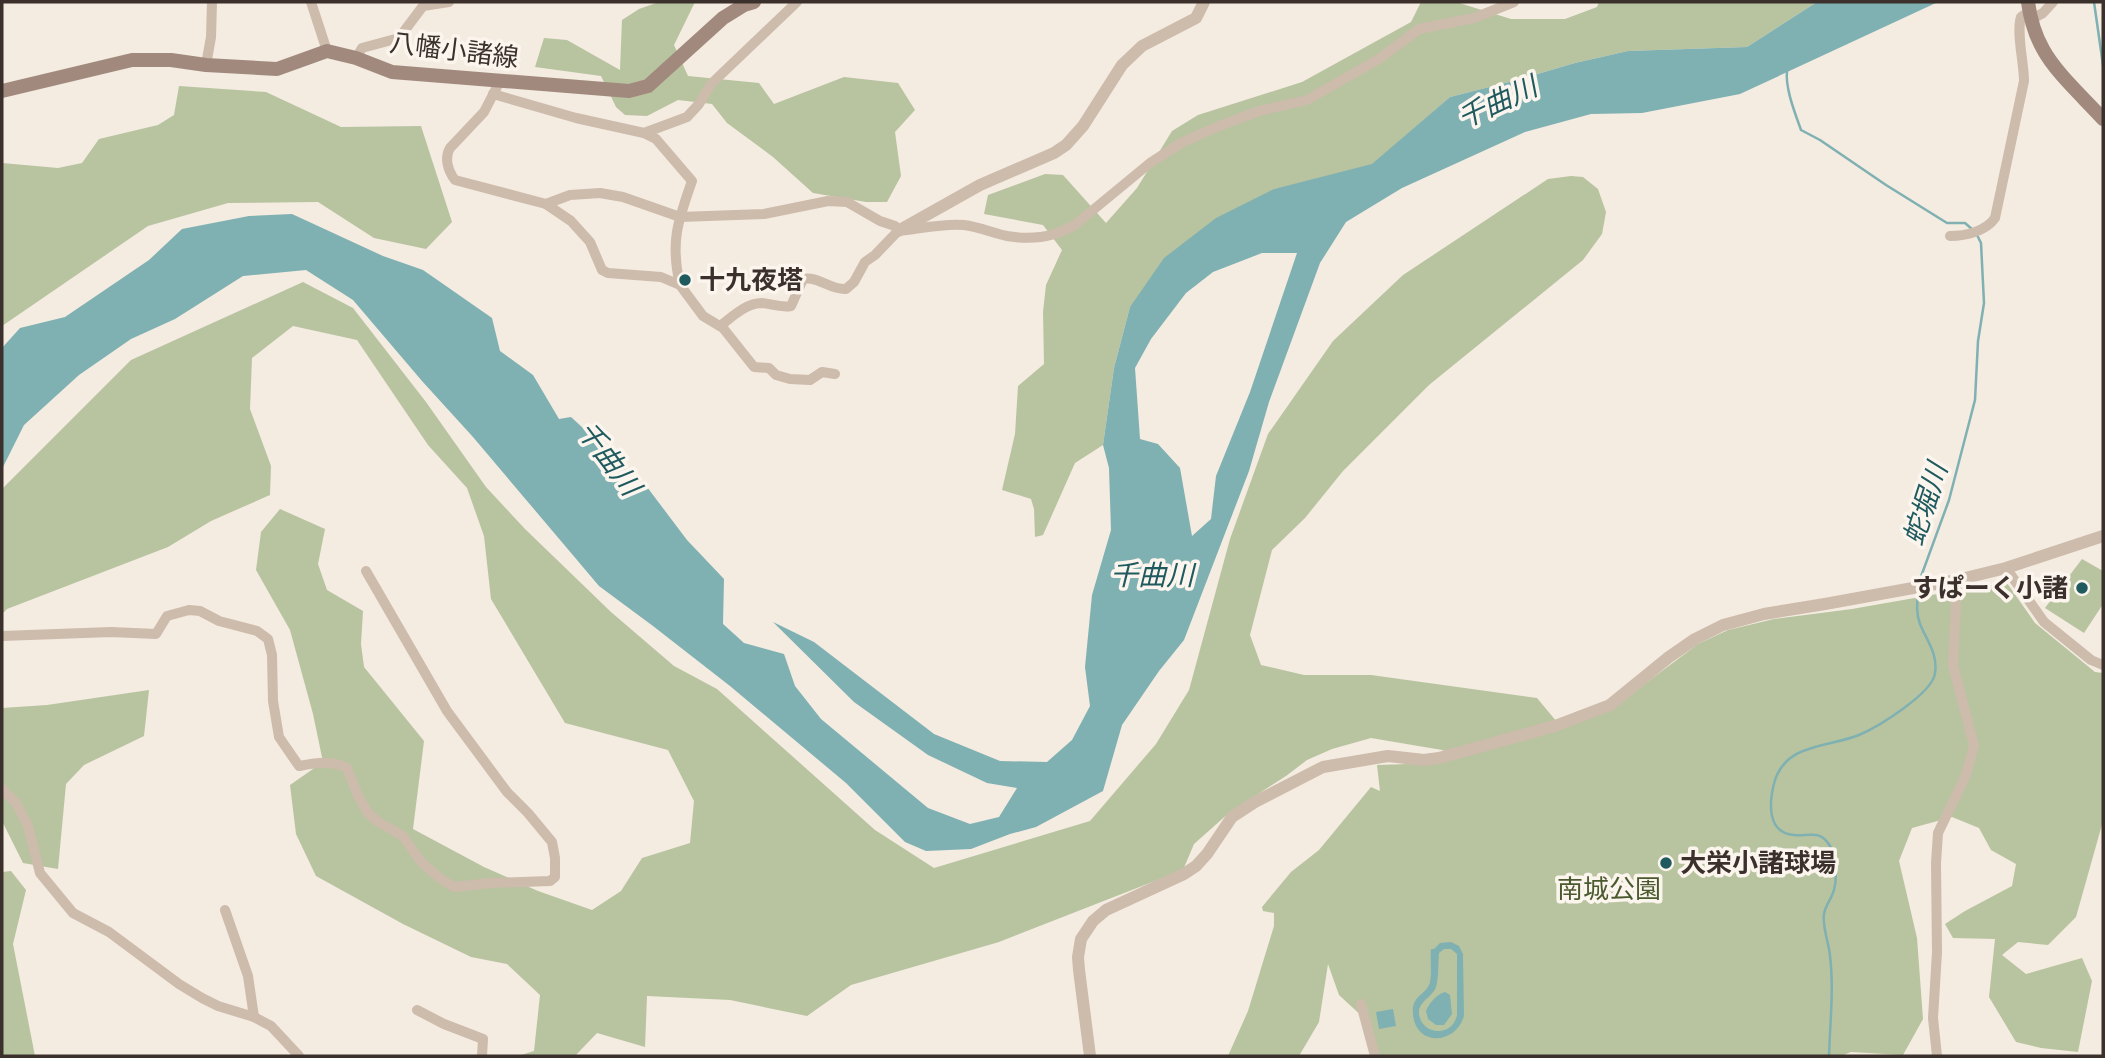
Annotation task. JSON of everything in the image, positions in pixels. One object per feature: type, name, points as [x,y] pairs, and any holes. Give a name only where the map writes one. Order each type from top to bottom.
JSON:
[{"type":"main road","name":"八幡小諸線","points":[[327,51],[356,58],[392,72],[497,88],[629,91],[648,86],[723,18],[754,2]]},
{"type":"main road","points":[[2029,9],[2043,49],[2064,77],[2103,119]]},
{"type":"main road","points":[[2,91],[132,60],[171,60],[277,69],[327,51]]},
{"type":"street","points":[[206,65],[211,37],[212,2]]},
{"type":"street","points":[[311,2],[327,51]]},
{"type":"street","points":[[356,58],[362,48],[399,38],[423,6],[449,2]]},
{"type":"street","points":[[644,132],[687,117],[711,84],[797,2]]},
{"type":"street","points":[[720,326],[747,306],[759,303],[791,306],[803,279],[812,277],[839,289],[846,289],[854,282],[864,262],[875,256],[898,231],[980,186],[1066,145],[1083,126],[1122,65],[1142,46],[1196,18],[1204,2]]},
{"type":"street","points":[[898,231],[962,225],[1007,236],[1049,236],[1065,232],[1150,163],[1181,143],[1259,111],[1307,100],[1379,59],[1419,29],[1474,18],[1514,2]]},
{"type":"street","points":[[1950,236],[1964,236],[1979,230],[1991,224],[1995,218],[2024,81],[2018,26],[2021,17],[2029,9],[2043,13],[2053,2]]},
{"type":"street","points":[[680,285],[661,277],[608,274],[602,270],[590,242],[571,221],[546,204],[455,180],[450,173],[447,154],[484,112],[497,88],[576,118],[644,132],[656,139],[692,181],[674,244],[680,285],[703,316],[720,326],[754,367],[768,368],[776,375],[790,379],[810,380],[822,372],[835,374]]},
{"type":"street","points":[[546,204],[570,195],[600,193],[623,197],[680,217],[764,214],[828,201],[847,202],[880,221],[895,226],[898,231]]},
{"type":"street","points":[[1090,1056],[1079,957],[1082,939],[1093,921],[1106,910],[1196,866],[1232,817],[1323,767],[1388,756],[1424,760],[1456,755],[1555,726],[1610,705],[1669,657],[1695,639],[1723,625],[1764,614],[1957,580],[2006,568],[2103,536]]},
{"type":"street","points":[[2006,568],[2044,622],[2091,660],[2103,665]]},
{"type":"street","points":[[2,636],[111,632],[156,634],[167,616],[188,610],[200,611],[219,621],[257,631],[268,639],[272,655],[273,701],[279,737],[299,766],[323,762],[347,768],[368,813],[403,836],[421,862],[454,887],[550,881],[555,877],[552,842],[507,792],[447,711],[366,571]]},
{"type":"street","points":[[1937,1056],[1933,1018],[1937,952],[1938,833],[1966,775],[1974,745],[1953,666],[1957,580]]},
{"type":"street","points":[[2,789],[16,803],[27,826],[40,873],[73,914],[109,932],[202,998],[271,1026],[299,1056]]},
{"type":"street","points":[[225,910],[248,976],[254,1017]]},
{"type":"street","points":[[1361,1004],[1375,1056]]},
{"type":"street","points":[[417,1010],[483,1039],[482,1056]]},
{"type":"green space","points":[[659,2],[695,2],[674,45],[688,76],[759,83],[774,104],[844,77],[898,83],[915,110],[895,132],[901,176],[887,202],[866,202],[813,193],[773,157],[727,123],[712,104],[678,100],[647,116],[625,115],[616,107],[601,76],[535,67],[544,38],[567,40],[620,70],[622,20],[639,9]]},
{"type":"green space","points":[[1421,2],[1456,2],[1511,19],[1565,19],[1597,7],[1599,2],[1817,2],[1747,47],[1628,51],[1450,97],[1372,165],[1275,189],[1130,307],[1114,368],[1103,445],[1075,463],[1043,535],[1035,537],[1031,499],[1002,490],[1015,434],[1018,386],[1044,364],[1043,312],[1046,285],[1062,250],[1043,225],[984,214],[988,195],[1045,174],[1063,175],[1106,223],[1137,188],[1172,131],[1198,115],[1302,82],[1411,22]]},
{"type":"green space","points":[[179,86],[266,92],[341,127],[421,126],[452,222],[426,249],[374,238],[318,202],[228,203],[148,226],[2,326],[2,163],[58,168],[82,163],[99,139],[158,125],[174,115]]},
{"type":"green space","name":"南城公園","points":[[1583,177],[1598,189],[1606,212],[1602,234],[1583,260],[1429,385],[1343,471],[1305,518],[1272,550],[1250,635],[1261,665],[1304,675],[1371,675],[1537,698],[1562,728],[1614,707],[1698,644],[1728,630],[1774,619],[2007,583],[2035,623],[2095,672],[2103,673],[2103,821],[2076,917],[2048,945],[2018,942],[2002,955],[2026,974],[2082,958],[2092,981],[2078,1052],[2016,1042],[1989,997],[1995,939],[1953,938],[1945,924],[2012,886],[2016,864],[1991,850],[1979,828],[1952,817],[1912,828],[1899,861],[1917,938],[1923,1019],[1903,1055],[1851,1052],[1841,1056],[1375,1056],[1365,1019],[1339,995],[1328,964],[1319,1022],[1299,1056],[1228,1056],[1248,1011],[1274,926],[1274,913],[1263,911],[1262,907],[1291,872],[1319,850],[1371,787],[1380,791],[1377,765],[1441,763],[1460,756],[1442,750],[1371,738],[1332,749],[1307,760],[1230,812],[1194,844],[1183,870],[999,942],[851,985],[807,1016],[730,1000],[647,996],[645,1047],[597,1033],[575,1056],[518,1056],[534,1051],[540,995],[507,964],[471,957],[403,924],[316,876],[296,834],[290,785],[323,762],[290,630],[256,570],[261,532],[280,509],[325,529],[318,564],[327,590],[363,611],[361,644],[364,667],[424,741],[413,829],[484,867],[538,891],[592,910],[621,891],[642,858],[690,843],[694,801],[668,750],[565,723],[491,599],[484,536],[467,488],[428,445],[357,340],[293,326],[252,358],[250,409],[271,466],[270,495],[211,521],[168,547],[7,609],[2,614],[2,489],[131,360],[303,282],[353,308],[426,402],[486,487],[525,529],[611,612],[674,666],[717,689],[875,830],[934,868],[1090,821],[1156,744],[1189,690],[1230,539],[1268,434],[1333,341],[1403,275],[1548,179]]},
{"type":"green space","name":"すぱーく小諸","points":[[2082,559],[2103,571],[2103,604],[2084,633],[2045,608]]},
{"type":"green space","points":[[149,690],[144,736],[84,765],[66,784],[58,869],[23,863],[2,821],[2,708],[47,705]]},
{"type":"green space","points":[[11,871],[26,890],[13,944],[35,1056],[2,1056],[2,872]]},
{"type":"water","name":"千曲川","points":[[1817,2],[1938,2],[1740,94],[1642,113],[1591,114],[1525,132],[1402,188],[1346,222],[1320,263],[1269,402],[1249,471],[1184,640],[1122,725],[1103,791],[1036,827],[971,849],[926,851],[905,842],[846,783],[730,686],[599,586],[353,300],[306,270],[243,276],[175,319],[131,339],[79,375],[24,425],[2,469],[2,348],[20,328],[65,317],[149,260],[182,229],[249,216],[292,214],[383,256],[423,270],[492,318],[500,351],[533,375],[559,419],[571,417],[647,487],[687,540],[724,579],[723,624],[744,643],[784,654],[795,686],[821,719],[928,808],[970,824],[999,817],[1017,788],[987,783],[928,755],[854,702],[773,622],[814,642],[934,734],[1000,761],[1047,762],[1072,740],[1090,706],[1085,667],[1092,595],[1111,530],[1109,468],[1103,445],[1114,368],[1130,307],[1164,258],[1216,218],[1274,189],[1372,164],[1450,97],[1628,51],[1747,47]],"holes":[[[1262,253],[1297,253],[1250,392],[1216,476],[1211,519],[1192,536],[1180,468],[1158,444],[1140,439],[1135,368],[1151,339],[1186,293],[1213,272]]]},
{"type":"water","points":[[1451,942],[1459,946],[1463,954],[1464,1016],[1453,1033],[1436,1038],[1428,1037],[1415,1025],[1413,1008],[1430,982],[1431,949],[1440,943]],"holes":[[[1444,949],[1451,949],[1457,954],[1457,1015],[1450,1027],[1431,1030],[1421,1021],[1419,1010],[1436,987],[1439,953]]]},
{"type":"water","points":[[1445,992],[1450,995],[1452,1014],[1444,1025],[1436,1025],[1428,1019],[1426,1011],[1434,999]]},
{"type":"water","points":[[1393,1009],[1396,1026],[1379,1029],[1376,1012]]},
{"type":"waterway","points":[[2094,2],[2103,65]]},
{"type":"waterway","name":"蛇堀川","points":[[1787,71],[1789,93],[1801,130],[1947,223],[1965,223],[1973,230]]},
{"type":"waterway","name":"蛇堀川","points":[[1919,582],[1949,500],[1975,400],[1978,341],[1984,303],[1981,243],[1977,235]]},
{"type":"waterway","name":"蛇堀川","points":[[1829,1056],[1832,981],[1824,919],[1835,886],[1834,857],[1829,844],[1822,837],[1794,835],[1778,829],[1772,815],[1773,788],[1781,768],[1789,759],[1811,748],[1868,731],[1915,699],[1932,681],[1936,666],[1919,620],[1918,592]]},
{"type":"place","name":"十九夜塔","points":[[685,280]]},
{"type":"place","name":"すぱーく小諸","points":[[2082,588]]},
{"type":"place","name":"大栄小諸球場","points":[[1666,863]]}]
